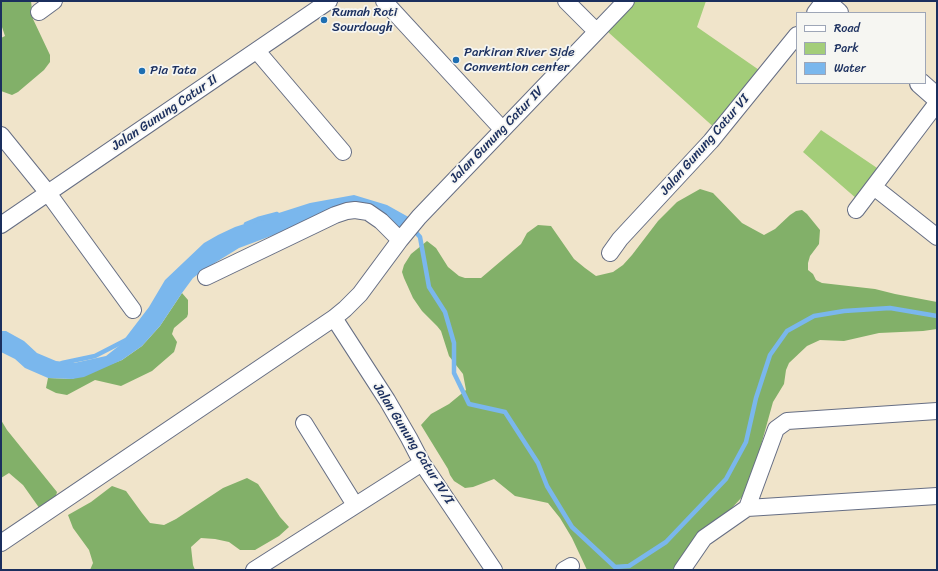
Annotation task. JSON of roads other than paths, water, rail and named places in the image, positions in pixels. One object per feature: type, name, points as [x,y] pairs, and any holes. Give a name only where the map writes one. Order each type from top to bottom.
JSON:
[{"type":"street","points":[[39,12],[54,1]]},
{"type":"street","name":"Jalan Gunung Catur II","points":[[1,225],[330,1]]},
{"type":"street","points":[[384,1],[502,129]]},
{"type":"street","points":[[566,1],[596,31]]},
{"type":"street","name":"Jalan Gunung Catur IV","points":[[1,543],[334,318],[360,294],[419,217],[626,1]]},
{"type":"street","points":[[816,12],[824,1],[837,12]]},
{"type":"street","name":"Jalan Gunung Catur VI","points":[[610,253],[620,239],[711,141],[796,36]]},
{"type":"street","points":[[257,51],[343,152]]},
{"type":"street","points":[[921,84],[937,98]]},
{"type":"street","points":[[856,210],[937,103]]},
{"type":"street","points":[[1,135],[48,193],[133,310]]},
{"type":"street","points":[[874,187],[937,237]]},
{"type":"street","points":[[206,277],[335,215],[347,211],[355,210],[368,212],[402,238]]},
{"type":"street","name":"Jalan Gunung Catur IV/I","points":[[334,318],[387,400],[422,463],[494,570]]},
{"type":"street","points":[[747,508],[776,429],[787,421],[937,411]]},
{"type":"street","points":[[304,423],[355,505]]},
{"type":"street","points":[[254,570],[422,463]]},
{"type":"street","points":[[682,570],[704,538],[747,508],[937,496]]},
{"type":"water","points":[[354,195],[387,205],[412,219],[401,231],[387,223],[335,212],[239,248],[193,278],[160,326],[142,346],[122,360],[84,377],[72,379],[48,378],[25,368],[15,359],[1,352],[1,331],[6,331],[24,341],[37,353],[56,361],[74,363],[106,356],[120,345],[149,307],[165,280],[204,243],[235,227],[310,203]]},
{"type":"waterway","points":[[246,224],[277,214]]},
{"type":"waterway","points":[[413,229],[420,237],[429,287],[445,312],[454,343],[454,373],[469,404],[505,412],[538,463],[547,486],[572,527],[615,567],[629,566],[666,542],[726,479],[746,442],[756,398],[770,355],[787,331],[814,316],[844,311],[890,308],[937,316]]},
{"type":"waterway","points":[[62,363],[95,356],[128,339]]},
{"type":"place","name":"Rumah Roti Sourdough","points":[[324,20]]},
{"type":"place","name":"Parkiran River Side Convention center","points":[[456,60]]},
{"type":"place","name":"Pia Tata","points":[[142,71]]}]
